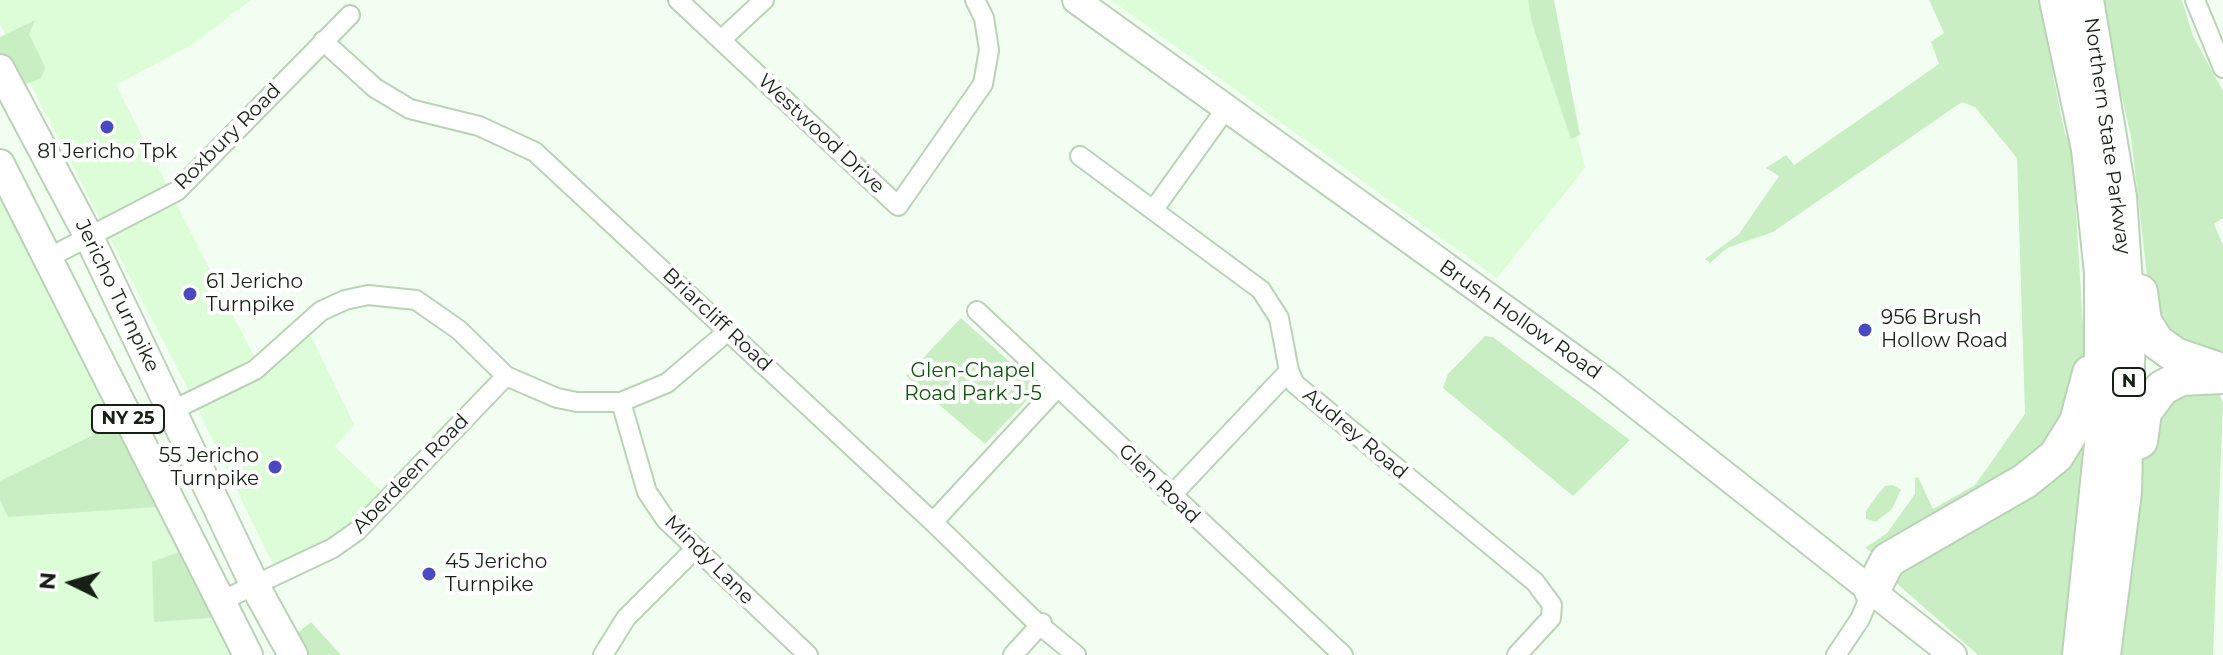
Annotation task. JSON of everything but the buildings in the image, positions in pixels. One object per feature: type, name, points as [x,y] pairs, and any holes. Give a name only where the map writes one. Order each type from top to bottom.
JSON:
[{"type":"highway","name":"Northern State Parkway","points":[[2057,0],[2089,149],[2102,273],[2102,444],[2080,655]]},
{"type":"highway","name":"Northern State Parkway","points":[[2086,0],[2119,197],[2129,368],[2126,458],[2103,655]]},
{"type":"highway","points":[[2119,197],[2139,275],[2141,311],[2150,333],[2175,355],[2223,374]]},
{"type":"highway","points":[[1872,591],[1888,560],[2025,481],[2064,445],[2086,395],[2102,273]]},
{"type":"highway","points":[[2115,567],[2148,403],[2171,381],[2190,376],[2223,374]]},
{"type":"main road","name":"Brush Hollow Road","points":[[1076,0],[1607,382],[1953,655]]},
{"type":"main road","name":"Jericho Turnpike","points":[[0,69],[89,237],[255,586],[293,655]]},
{"type":"main road","name":"NY 25","points":[[0,164],[248,655]]},
{"type":"street","name":"Westwood Drive","points":[[678,0],[898,206],[983,84],[989,50],[984,18],[975,0]]},
{"type":"street","points":[[721,40],[764,0]]},
{"type":"street","points":[[2195,0],[2223,68]]},
{"type":"street","name":"Roxbury Road","points":[[48,258],[177,191],[350,15]]},
{"type":"street","name":"Briarcliff Road","points":[[323,41],[375,88],[410,109],[479,126],[535,152],[933,522],[1036,622],[1042,623],[1076,655]]},
{"type":"street","points":[[1154,209],[1225,110]]},
{"type":"street","name":"Audrey Road","points":[[1080,156],[1261,290],[1279,318],[1289,371],[1307,396],[1535,582],[1552,605],[1551,618],[1517,655]]},
{"type":"street","points":[[173,410],[255,370],[321,311],[345,300],[368,295],[416,300],[435,311],[506,376],[557,398],[621,402],[667,383],[728,331]]},
{"type":"street","name":"Glen Road","points":[[977,311],[1343,655]]},
{"type":"street","points":[[1171,496],[1289,371]]},
{"type":"street","name":"Aberdeen Road","points":[[219,602],[337,547],[357,531],[506,376]]},
{"type":"street","points":[[933,522],[1058,387]]},
{"type":"street","name":"Mindy Lane","points":[[621,402],[647,492],[666,520],[808,655]]},
{"type":"street","points":[[603,655],[626,618],[695,549]]},
{"type":"street","points":[[1836,655],[1860,619],[1872,591]]},
{"type":"street","points":[[1013,655],[1042,623]]},
{"type":"shaded area","points":[[0,0],[251,0],[193,44],[116,85],[259,366],[305,324],[354,424],[335,447],[389,498],[354,529],[275,569],[189,391],[0,25]]},
{"type":"shaded area","points":[[1111,0],[1544,0],[1585,168],[1497,278]]},
{"type":"shaded area","points":[[0,177],[257,655],[0,655]]},
{"type":"green space","points":[[1528,0],[1554,0],[1580,135],[1571,139],[1532,23]]},
{"type":"green space","points":[[1929,0],[2046,0],[2064,72],[2053,75],[2065,134],[2072,146],[2085,358],[2077,400],[2026,470],[1873,553],[1865,548],[1887,533],[1915,494],[1915,478],[1918,477],[1933,509],[1975,485],[2025,414],[2017,158],[1975,107],[1962,102],[1773,232],[1727,248],[1710,263],[1705,259],[1739,234],[1779,176],[1766,168],[1786,155],[1794,165],[1939,64],[1931,42],[1944,33]]},
{"type":"green space","points":[[2099,0],[2182,0],[2193,36],[2223,91],[2223,218],[2214,224],[2223,245],[2223,351],[2211,358],[2166,346],[2149,294],[2131,136]]},
{"type":"green space","points":[[35,20],[29,34],[45,67],[43,74],[40,79],[10,90],[0,69],[0,37]]},
{"type":"green space","name":"Glen-Chapel Road Park J-5","points":[[961,318],[1039,388],[985,444],[906,376]]},
{"type":"green space","points":[[1485,336],[1493,337],[1630,440],[1573,496],[1443,388],[1448,374]]},
{"type":"green space","points":[[2178,386],[2218,391],[2223,403],[2213,655],[2120,655],[2139,511],[2142,438]]},
{"type":"green space","points":[[127,418],[172,506],[8,517],[0,500],[0,481]]},
{"type":"green space","points":[[2076,441],[2088,448],[2065,655],[1978,655],[1893,580]]},
{"type":"green space","points":[[1893,485],[1901,490],[1892,509],[1876,522],[1866,519],[1866,511],[1878,494],[1885,486]]},
{"type":"green space","points":[[192,547],[225,617],[154,622],[152,562]]},
{"type":"green space","points":[[311,622],[341,655],[293,655],[286,642]]},
{"type":"place","name":"81 Jericho Tpk","points":[[107,127]]},
{"type":"place","name":"61 Jericho Turnpike","points":[[190,294]]},
{"type":"place","name":"956 Brush Hollow Road","points":[[1865,330]]},
{"type":"place","name":"55 Jericho Turnpike","points":[[275,467]]},
{"type":"place","name":"45 Jericho Turnpike","points":[[429,574]]}]
